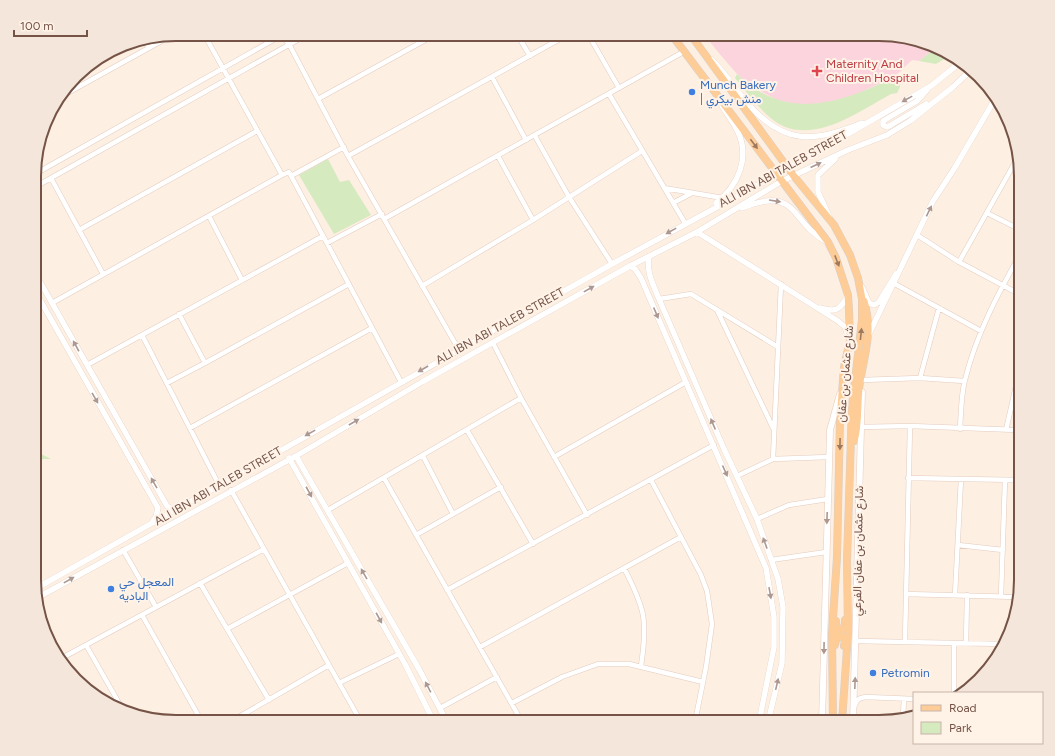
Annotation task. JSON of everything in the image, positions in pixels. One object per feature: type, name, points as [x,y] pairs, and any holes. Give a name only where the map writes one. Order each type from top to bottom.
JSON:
[{"type":"main road","name":"شارع عثمان بن عفان","points":[[677,41],[828,242],[836,258],[848,295],[850,340],[844,367],[840,420],[838,557],[832,633],[833,715]]},
{"type":"main road","name":"شارع عثمان بن عفان","points":[[696,41],[793,175],[834,225],[850,255],[858,278],[862,300],[861,335],[853,386],[847,560],[848,633],[843,694],[843,715]]},
{"type":"main road","points":[[851,451],[857,430],[860,387],[869,334],[868,315],[858,278]]},
{"type":"main road","name":"شارع عثمان بن عفان الفرعي","points":[[854,713],[862,380]]},
{"type":"main road","points":[[823,715],[830,430],[843,383]]},
{"type":"main road","points":[[838,557],[836,624],[837,630],[840,631],[846,626],[845,588],[847,560]]},
{"type":"main road","points":[[833,705],[835,641],[839,635],[845,640],[843,694]]},
{"type":"street","points":[[208,41],[282,175]]},
{"type":"street","points":[[41,170],[271,41]]},
{"type":"street","points":[[287,41],[348,156],[459,350]]},
{"type":"street","points":[[41,184],[295,41]]},
{"type":"street","points":[[318,99],[423,41]]},
{"type":"street","points":[[521,41],[530,56]]},
{"type":"street","points":[[348,156],[492,78],[556,41]]},
{"type":"street","points":[[592,41],[619,88]]},
{"type":"street","points":[[72,91],[159,42]]},
{"type":"street","points":[[384,219],[685,51],[710,85],[738,130],[741,141],[743,156],[741,169],[736,182],[723,198],[707,211]]},
{"type":"street","points":[[706,54],[728,76],[749,105],[765,121],[780,130],[798,137],[818,137],[840,132],[882,114]]},
{"type":"street","name":"ALI IBN ABI TALEB STREET","points":[[41,586],[685,223],[777,175],[931,86],[956,66]]},
{"type":"street","points":[[725,215],[793,175],[848,150],[887,135],[910,121],[953,87],[967,74]]},
{"type":"street","points":[[492,78],[526,140]]},
{"type":"street","points":[[931,86],[917,100],[883,121],[883,124],[887,127],[891,125],[953,87]]},
{"type":"street","points":[[609,94],[685,223]]},
{"type":"street","points":[[858,278],[869,303],[874,305],[879,302],[905,259],[934,202],[992,103]]},
{"type":"street","points":[[79,230],[257,131]]},
{"type":"street","points":[[535,136],[569,197],[612,264]]},
{"type":"street","points":[[291,176],[344,147]]},
{"type":"street","points":[[834,225],[818,192],[818,175],[832,161],[848,150]]},
{"type":"street","points":[[422,286],[533,220],[642,151]]},
{"type":"street","points":[[498,156],[533,220]]},
{"type":"street","points":[[959,262],[1014,165]]},
{"type":"street","points":[[52,303],[289,172],[401,382]]},
{"type":"street","points":[[51,178],[103,274]]},
{"type":"street","points":[[664,188],[723,198]]},
{"type":"street","points":[[673,203],[692,192]]},
{"type":"street","points":[[725,215],[767,200],[780,202],[793,208],[818,237],[828,242]]},
{"type":"street","points":[[987,213],[1014,226]]},
{"type":"street","points":[[327,243],[382,214]]},
{"type":"street","name":"ALI IBN ABI TALEB STREET","points":[[42,595],[289,458],[296,456],[630,266],[696,232],[725,215]]},
{"type":"street","points":[[209,216],[242,280]]},
{"type":"street","points":[[696,232],[838,321],[845,327],[850,340]]},
{"type":"street","points":[[917,235],[959,262],[1014,291]]},
{"type":"street","points":[[87,365],[323,236]]},
{"type":"street","points":[[649,256],[649,274],[757,519],[778,579],[783,607],[782,663],[770,715]]},
{"type":"street","points":[[869,334],[895,284],[905,259]]},
{"type":"street","points":[[960,429],[964,381],[981,331],[1002,285],[1014,265]]},
{"type":"street","points":[[630,266],[635,269],[641,278],[766,568],[774,617],[774,647],[760,715]]},
{"type":"street","points":[[641,278],[644,274],[649,274]]},
{"type":"street","points":[[41,284],[167,506],[172,509],[179,508]]},
{"type":"street","points":[[167,383],[349,284]]},
{"type":"street","points":[[773,459],[781,284]]},
{"type":"street","points":[[895,284],[981,331]]},
{"type":"street","points":[[659,299],[691,294],[778,347]]},
{"type":"street","points":[[811,305],[834,310],[841,307],[848,295]]},
{"type":"street","points":[[41,302],[158,508],[153,522]]},
{"type":"street","points":[[920,378],[939,308]]},
{"type":"street","points":[[717,310],[774,431]]},
{"type":"street","points":[[180,314],[205,363]]},
{"type":"street","points":[[190,428],[372,328]]},
{"type":"street","points":[[142,335],[219,485]]},
{"type":"street","points":[[493,343],[521,398],[587,515]]},
{"type":"street","points":[[862,380],[920,378],[964,381]]},
{"type":"street","points":[[554,457],[686,382]]},
{"type":"street","points":[[1006,430],[1014,395]]},
{"type":"street","points":[[328,510],[521,398]]},
{"type":"street","points":[[861,427],[910,426],[1014,430]]},
{"type":"street","points":[[905,641],[910,426]]},
{"type":"street","points":[[467,430],[533,544]]},
{"type":"street","points":[[447,590],[714,445]]},
{"type":"street","points":[[296,456],[444,715]]},
{"type":"street","points":[[423,456],[453,514]]},
{"type":"street","points":[[737,476],[773,459],[829,457]]},
{"type":"street","points":[[289,458],[399,654],[430,715]]},
{"type":"street","points":[[384,478],[518,715]]},
{"type":"street","points":[[908,478],[1014,480]]},
{"type":"street","points":[[955,595],[961,479]]},
{"type":"street","points":[[651,480],[701,575],[707,591],[712,624],[696,715]]},
{"type":"street","points":[[1001,596],[1005,480]]},
{"type":"street","points":[[416,535],[501,487]]},
{"type":"street","points":[[231,490],[357,715]]},
{"type":"street","points":[[757,519],[789,505],[828,499]]},
{"type":"street","points":[[480,647],[681,537]]},
{"type":"street","points":[[958,545],[1003,550]]},
{"type":"street","points":[[65,656],[264,549]]},
{"type":"street","points":[[123,550],[156,607]]},
{"type":"street","points":[[771,560],[826,552]]},
{"type":"street","points":[[227,629],[348,563]]},
{"type":"street","points":[[624,568],[640,600],[644,616],[644,643],[641,666]]},
{"type":"street","points":[[200,583],[269,700]]},
{"type":"street","points":[[906,594],[1013,597]]},
{"type":"street","points":[[966,643],[967,595]]},
{"type":"street","points":[[142,615],[198,715]]},
{"type":"street","points":[[856,641],[998,644]]},
{"type":"street","points":[[954,642],[954,692]]},
{"type":"street","points":[[86,645],[117,702]]},
{"type":"street","points":[[339,683],[399,654]]},
{"type":"street","points":[[512,703],[562,677],[598,664],[629,664],[641,666],[703,682]]},
{"type":"street","points":[[242,715],[329,666]]},
{"type":"street","points":[[440,708],[497,677]]},
{"type":"street","points":[[854,713],[856,700],[860,698],[913,699]]},
{"type":"street","points":[[903,713],[904,699]]},
{"type":"shaded area","name":"Maternity And Children Hospital","points":[[709,41],[888,41],[932,51],[919,61],[912,60],[894,77],[855,95],[831,102],[814,104],[795,104],[777,100],[751,86],[737,74]]},
{"type":"green space","points":[[932,51],[946,58],[936,64],[919,61]]},
{"type":"green space","points":[[737,74],[756,89],[775,99],[794,103],[814,104],[834,101],[874,87],[894,77],[900,78],[900,87],[897,93],[891,94],[861,111],[829,126],[812,130],[796,130],[780,124],[765,113],[735,78]]},
{"type":"green space","points":[[328,159],[340,182],[349,180],[371,215],[334,234],[299,175]]},
{"type":"green space","points":[[41,454],[51,459],[41,460]]},
{"type":"place","name":"Maternity And Children Hospital","points":[[817,71]]},
{"type":"place","name":"Munch Bakery | منش بيكري","points":[[692,92]]},
{"type":"place","name":"المعجل حي الباديه","points":[[111,589]]},
{"type":"place","name":"Petromin","points":[[873,673]]}]
